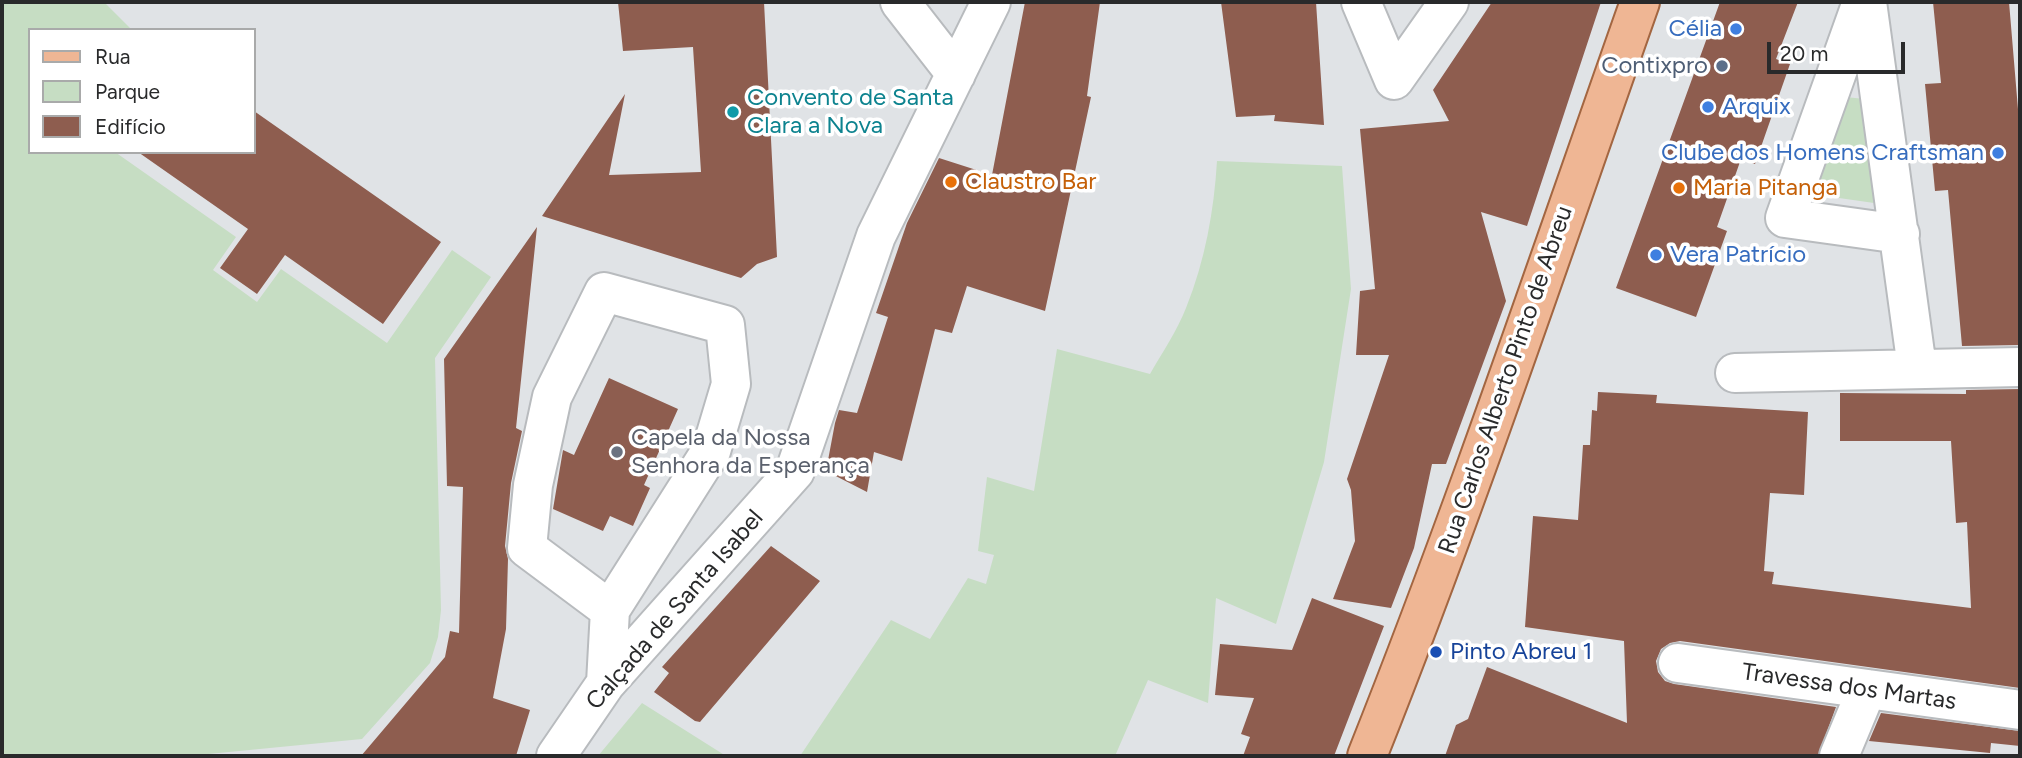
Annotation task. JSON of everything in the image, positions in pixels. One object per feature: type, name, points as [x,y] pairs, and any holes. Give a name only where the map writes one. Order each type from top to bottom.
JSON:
[{"type":"main road","name":"Rua Carlos Alberto Pinto de Abreu","points":[[1367,756],[1420,624],[1640,2]]},
{"type":"street","points":[[900,2],[956,74]]},
{"type":"street","name":"Calçada de Santa Isabel","points":[[556,756],[606,683],[794,471],[876,236],[991,2]]},
{"type":"street","points":[[1361,2],[1394,80],[1449,2]]},
{"type":"street","points":[[1865,2],[1785,218],[1900,234]]},
{"type":"street","points":[[1865,2],[1917,368]]},
{"type":"street","points":[[606,683],[610,610],[711,451],[731,384],[725,325],[604,292],[552,397],[533,485],[527,548],[610,610]]},
{"type":"street","points":[[1735,373],[2020,367]]},
{"type":"street","name":"Travessa dos Martas","points":[[1678,663],[2020,710]]},
{"type":"street","points":[[1839,756],[1867,689]]},
{"type":"green space","points":[[2,2],[104,2],[130,28],[28,28],[28,154],[118,154],[236,237],[213,270],[257,302],[281,269],[387,343],[452,250],[491,277],[435,358],[441,610],[438,637],[430,663],[362,739],[188,756],[2,756]]},
{"type":"green space","points":[[1845,97],[1865,99],[1874,203],[1811,194]]},
{"type":"green space","points":[[1217,161],[1342,166],[1351,289],[1324,462],[1276,624],[1216,598],[1208,703],[1148,680],[1115,756],[800,756],[891,620],[930,639],[968,578],[986,584],[994,555],[978,551],[987,477],[1034,491],[1057,349],[1150,374],[1174,333],[1193,290],[1211,217]]},
{"type":"green space","points":[[642,703],[726,756],[598,756]]},
{"type":"building","name":"Convento de Santa Clara a Nova","points":[[618,2],[764,2],[777,257],[757,264],[741,278],[542,216],[625,94],[609,175],[701,172],[693,47],[623,51]]},
{"type":"building","points":[[1025,2],[1100,2],[1087,96],[1091,97],[1045,311],[967,286],[952,333],[935,329],[902,461],[874,452],[867,492],[826,471],[839,410],[857,413],[888,317],[876,313],[907,223],[939,158],[992,175]]},
{"type":"building","points":[[1221,2],[1316,2],[1324,125],[1274,121],[1275,115],[1236,117]]},
{"type":"building","points":[[1492,2],[1601,2],[1527,226],[1481,212],[1506,301],[1446,464],[1432,464],[1414,548],[1391,608],[1333,599],[1355,541],[1351,490],[1347,479],[1389,355],[1356,355],[1360,291],[1375,289],[1360,129],[1449,121],[1433,90]]},
{"type":"building","points":[[1720,2],[1798,2],[1776,59],[1790,64],[1755,164],[1741,159],[1717,227],[1727,231],[1696,317],[1616,288]]},
{"type":"building","points":[[1933,2],[2009,2],[2020,133],[2020,345],[1962,346],[1948,190],[1935,191],[1925,84],[1941,83]]},
{"type":"building","points":[[256,112],[441,242],[383,324],[285,255],[257,294],[220,268],[248,229],[141,154],[256,154]]},
{"type":"building","points":[[537,227],[516,428],[522,431],[511,483],[505,546],[508,559],[506,629],[493,698],[530,710],[516,756],[361,756],[445,657],[450,631],[459,633],[463,487],[447,486],[444,359]]},
{"type":"building","name":"Capela da Nossa Senhora da Esperança","points":[[609,378],[678,409],[644,485],[650,488],[633,526],[610,516],[603,531],[553,509],[563,450],[574,455]]},
{"type":"building","points":[[2020,389],[2020,688],[1680,641],[1661,649],[1656,661],[1658,672],[1665,681],[1836,707],[1818,756],[1445,756],[1456,725],[1468,719],[1487,667],[1627,723],[1624,641],[1525,627],[1533,516],[1578,520],[1583,445],[1590,445],[1592,410],[1597,411],[1598,392],[1657,395],[1656,403],[1808,412],[1804,495],[1770,493],[1764,571],[1774,572],[1772,584],[1971,608],[1967,522],[1956,523],[1951,441],[1840,441],[1840,393],[1966,394],[1966,390]]},
{"type":"building","points":[[771,546],[820,581],[700,722],[695,721],[654,692],[669,673],[662,667]]},
{"type":"building","points":[[1312,598],[1384,626],[1334,756],[1243,756],[1250,737],[1241,734],[1254,698],[1215,695],[1220,644],[1292,650]]},
{"type":"building","points":[[1881,713],[2020,731],[2020,746],[1991,743],[1990,753],[1869,741]]},
{"type":"place","name":"Célia","points":[[1736,29]]},
{"type":"place","name":"Contixpro","points":[[1722,66]]},
{"type":"place","name":"Arquix","points":[[1708,107]]},
{"type":"place","name":"Convento de Santa Clara a Nova","points":[[733,112]]},
{"type":"place","name":"Clube dos Homens Craftsman","points":[[1998,153]]},
{"type":"place","name":"Claustro Bar","points":[[951,182]]},
{"type":"place","name":"Maria Pitanga","points":[[1679,188]]},
{"type":"place","name":"Vera Patrício","points":[[1656,255]]},
{"type":"place","name":"Capela da Nossa Senhora da Esperança","points":[[617,452]]},
{"type":"place","name":"Pinto Abreu 1","points":[[1436,652]]}]
